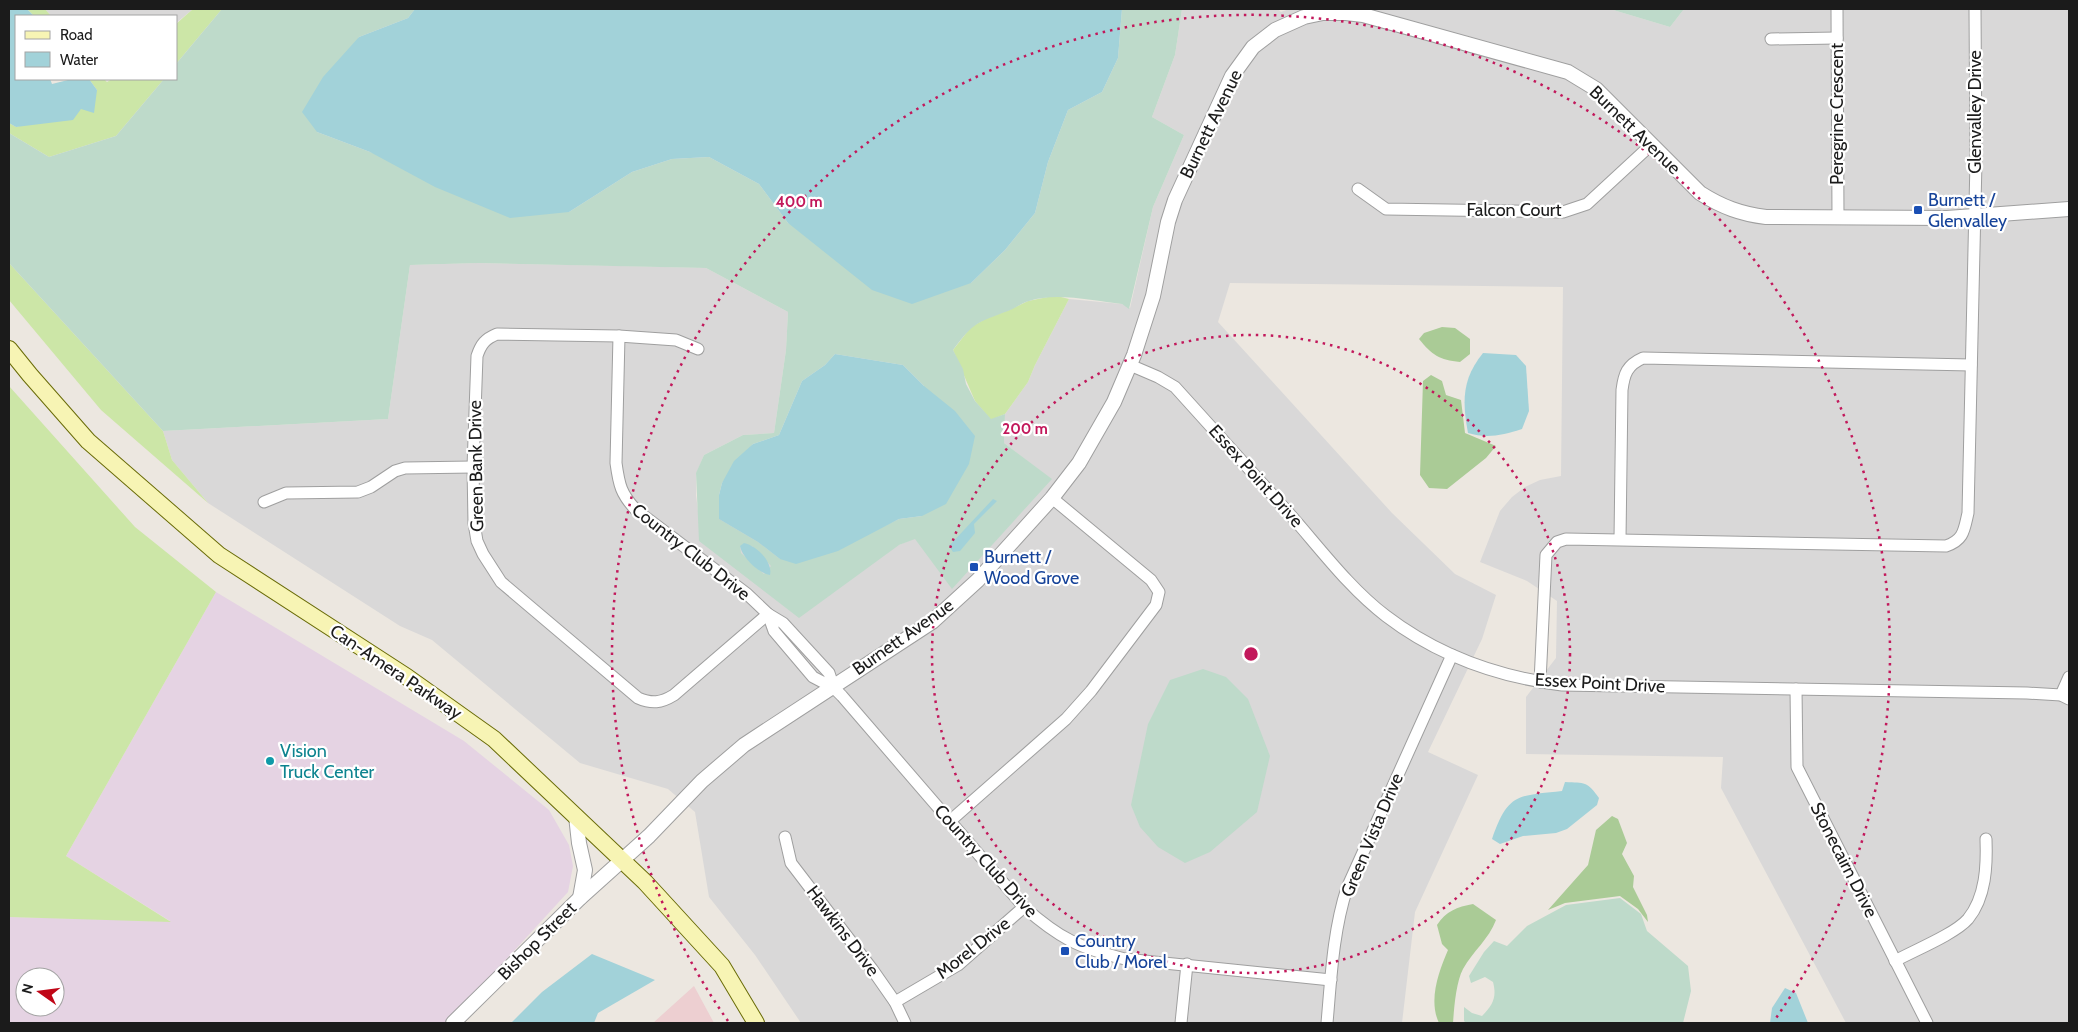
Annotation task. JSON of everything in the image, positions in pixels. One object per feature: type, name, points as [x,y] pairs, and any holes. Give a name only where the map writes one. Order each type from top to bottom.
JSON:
[{"type":"main road","name":"Can-Amera Parkway","points":[[9,349],[30,376],[88,441],[218,555],[407,677],[494,739],[622,860],[722,966],[756,1023]]},
{"type":"street","name":"Peregrine Crescent","points":[[1837,9],[1838,218]]},
{"type":"street","name":"Glenvalley Drive","points":[[1540,682],[1546,555],[1557,542],[1566,539],[1620,539],[1946,546],[1956,542],[1962,536],[1968,513],[1976,161],[1975,9]]},
{"type":"street","name":"Burnett Avenue","points":[[622,860],[649,836],[702,781],[744,745],[834,688],[932,622],[978,580],[1052,498],[1079,463],[1100,429],[1130,365],[1154,296],[1168,222],[1175,200],[1232,76],[1253,47],[1275,30],[1304,17],[1323,13],[1363,15],[1568,72],[1596,89],[1700,193],[1719,205],[1734,211],[1766,217],[1901,220],[2069,209]]},
{"type":"street","points":[[1771,39],[1837,38]]},
{"type":"street","name":"Falcon Court","points":[[1358,189],[1386,209],[1563,212],[1587,204],[1652,144]]},
{"type":"street","name":"Green Bank Drive","points":[[698,349],[676,340],[619,336],[496,334],[480,344],[477,356],[473,467],[474,523],[477,541],[490,568],[501,582],[638,698],[649,702],[660,702],[674,695],[768,614]]},
{"type":"street","name":"Country Club Drive","points":[[619,336],[616,463],[618,480],[624,497],[636,510],[747,594],[768,614],[774,631],[813,677],[834,688],[1024,906],[1043,924],[1068,941],[1096,952],[1125,958],[1331,980]]},
{"type":"street","points":[[1620,539],[1622,390],[1624,376],[1628,368],[1636,361],[1643,358],[1971,365]]},
{"type":"street","name":"Essex Point Drive","points":[[1130,365],[1158,377],[1175,387],[1341,572],[1385,616],[1452,655],[1479,666],[1540,682],[1598,686],[2027,692],[2065,697]]},
{"type":"street","points":[[264,502],[286,493],[358,492],[372,487],[395,471],[406,468],[473,467]]},
{"type":"street","points":[[950,821],[1066,719],[1091,691],[1156,605],[1159,592],[1152,580],[1052,498]]},
{"type":"street","name":"Green Vista Drive","points":[[1327,1023],[1335,940],[1341,906],[1347,888],[1452,655]]},
{"type":"street","points":[[2065,697],[2069,676]]},
{"type":"street","name":"Stonecairn Drive","points":[[1796,688],[1796,767],[1927,1023]]},
{"type":"street","points":[[576,816],[585,870],[580,898]]},
{"type":"street","name":"Hawkins Drive","points":[[785,837],[791,863],[895,1002],[906,1023]]},
{"type":"street","points":[[1894,961],[1957,928],[1968,919],[1978,900],[1987,868],[1986,838]]},
{"type":"street","name":"Bishop Street","points":[[453,1023],[580,898],[622,860]]},
{"type":"street","name":"Morel Drive","points":[[895,1002],[958,965],[1024,906]]},
{"type":"street","points":[[1181,1023],[1187,964]]},
{"type":"shaded area","points":[[45,9],[193,9],[178,21],[178,15],[50,15]]},
{"type":"shaded area","points":[[1182,9],[1278,9],[1281,12],[1289,9],[1610,9],[1670,27],[1684,9],[2069,9],[2069,1023],[1846,1023],[1721,788],[1723,757],[1526,754],[1526,697],[1556,658],[1557,601],[1527,581],[1480,562],[1500,511],[1512,497],[1525,487],[1540,480],[1561,476],[1563,287],[1230,283],[1218,322],[1392,513],[1455,574],[1496,595],[1482,639],[1428,752],[1478,775],[1415,912],[1402,1023],[801,1023],[755,955],[709,897],[695,812],[668,789],[580,763],[432,640],[400,626],[208,503],[172,460],[163,431],[388,419],[410,265],[477,263],[621,266],[706,268],[788,312],[786,350],[774,433],[743,435],[704,455],[696,474],[698,511],[899,545],[1051,479],[1004,443],[1005,414],[1028,382],[1069,299],[1122,304],[1130,308],[1153,207],[1184,135],[1152,117],[1175,55]]},
{"type":"shaded area","points":[[216,592],[464,741],[549,810],[569,845],[573,866],[568,892],[448,1023],[9,1023],[9,917],[170,921],[66,856]]},
{"type":"shaded area","points":[[694,986],[714,1023],[653,1023]]},
{"type":"green space","points":[[27,9],[45,9],[50,15],[33,15]]},
{"type":"green space","points":[[193,9],[222,9],[178,62],[178,22]]},
{"type":"green space","points":[[222,9],[415,9],[408,18],[359,37],[317,132],[370,152],[569,212],[632,172],[672,159],[709,157],[759,184],[788,223],[971,283],[1005,250],[1035,213],[1048,162],[1068,110],[1102,92],[1118,58],[1122,9],[1182,9],[1175,55],[1152,117],[1184,135],[1153,207],[1129,309],[1122,304],[1087,299],[1040,298],[1026,302],[976,324],[953,350],[963,369],[966,384],[975,401],[991,419],[1005,414],[1004,443],[1052,479],[952,589],[915,539],[899,545],[799,618],[699,541],[696,473],[704,455],[743,435],[774,433],[786,350],[788,312],[706,268],[478,263],[410,265],[388,419],[163,431],[9,263],[9,133],[49,157],[116,136],[163,80],[178,80],[178,62]],"holes":[[[835,354],[903,365],[924,386],[922,516],[899,519],[870,533],[780,559],[758,542],[719,519],[719,495],[722,483],[753,444],[779,435],[802,381],[825,365]],[[740,546],[752,546],[771,566],[764,574],[741,553]]]},
{"type":"green space","points":[[1610,9],[1684,9],[1670,27]]},
{"type":"green space","points":[[90,80],[105,80],[107,82],[110,80],[163,80],[116,136],[49,157],[9,133],[9,123],[16,127],[81,109],[97,90]]},
{"type":"green space","points":[[9,263],[163,431],[172,460],[208,503],[101,410],[9,300]]},
{"type":"green space","points":[[1048,297],[1069,299],[1028,382],[1005,414],[991,420],[975,401],[953,350],[971,327],[987,318],[1028,301]]},
{"type":"green space","points":[[1442,327],[1455,328],[1470,339],[1470,354],[1460,362],[1436,356],[1419,339],[1424,333]]},
{"type":"green space","points":[[1431,375],[1442,381],[1446,395],[1461,400],[1465,433],[1496,446],[1486,458],[1447,489],[1429,488],[1420,475],[1423,381]]},
{"type":"green space","points":[[9,386],[135,527],[216,592],[66,856],[171,922],[9,917]]},
{"type":"green space","points":[[1203,669],[1226,677],[1248,699],[1270,756],[1257,812],[1210,852],[1185,863],[1158,847],[1140,827],[1131,805],[1148,724],[1170,680]]},
{"type":"green space","points":[[1612,816],[1618,819],[1627,843],[1622,854],[1634,876],[1633,887],[1647,915],[1648,922],[1638,909],[1620,896],[1565,903],[1548,910],[1588,865],[1596,830]]},
{"type":"green space","points":[[1620,898],[1641,914],[1647,931],[1688,966],[1691,991],[1683,1023],[1466,1023],[1464,1021],[1464,1007],[1472,1013],[1482,1016],[1493,1001],[1495,992],[1493,982],[1485,977],[1471,983],[1469,976],[1484,952],[1494,941],[1507,946],[1527,926],[1566,905]]},
{"type":"green space","points":[[1473,904],[1496,920],[1463,969],[1456,996],[1453,1023],[1439,1023],[1434,1005],[1436,986],[1448,950],[1442,944],[1437,925],[1452,910]]},
{"type":"water","points":[[9,9],[27,9],[33,15],[15,15],[15,80],[50,80],[52,84],[68,80],[90,80],[97,90],[94,113],[81,109],[73,120],[16,127],[9,123]]},
{"type":"water","points":[[415,9],[1122,9],[1118,58],[1102,92],[1068,110],[1048,162],[1035,213],[1005,250],[971,283],[912,304],[872,290],[788,223],[759,184],[709,157],[672,159],[632,172],[569,212],[510,218],[435,187],[370,152],[317,132],[302,112],[323,77],[359,37],[408,18]]},
{"type":"water","points":[[1483,353],[1516,355],[1526,366],[1529,411],[1522,429],[1495,436],[1468,433],[1465,391],[1471,372]]},
{"type":"water","points":[[835,354],[903,365],[924,386],[955,411],[975,436],[969,464],[946,504],[922,516],[899,519],[838,551],[796,564],[780,559],[758,542],[719,519],[719,495],[722,483],[734,461],[753,444],[779,435],[802,381],[825,365]]},
{"type":"water","points":[[993,499],[997,501],[974,524],[975,533],[960,551],[953,552],[949,546]]},
{"type":"water","points":[[744,543],[754,547],[763,555],[769,565],[770,575],[756,568],[747,559],[740,546]]},
{"type":"water","points":[[1565,782],[1581,783],[1591,788],[1599,798],[1597,805],[1567,829],[1556,833],[1523,836],[1500,844],[1492,839],[1503,813],[1509,805],[1524,796],[1562,791]]},
{"type":"water","points":[[592,954],[655,980],[598,1013],[594,1023],[511,1023],[542,992]]},
{"type":"water","points":[[1785,988],[1796,993],[1808,1023],[1770,1023],[1772,1008]]},
{"type":"place","name":"Burnett / Glenvalley","points":[[1918,210]]},
{"type":"place","name":"Burnett / Wood Grove","points":[[974,567]]},
{"type":"place","name":"Vision Truck Center","points":[[270,761]]},
{"type":"place","name":"Country Club / Morel","points":[[1065,951]]}]
